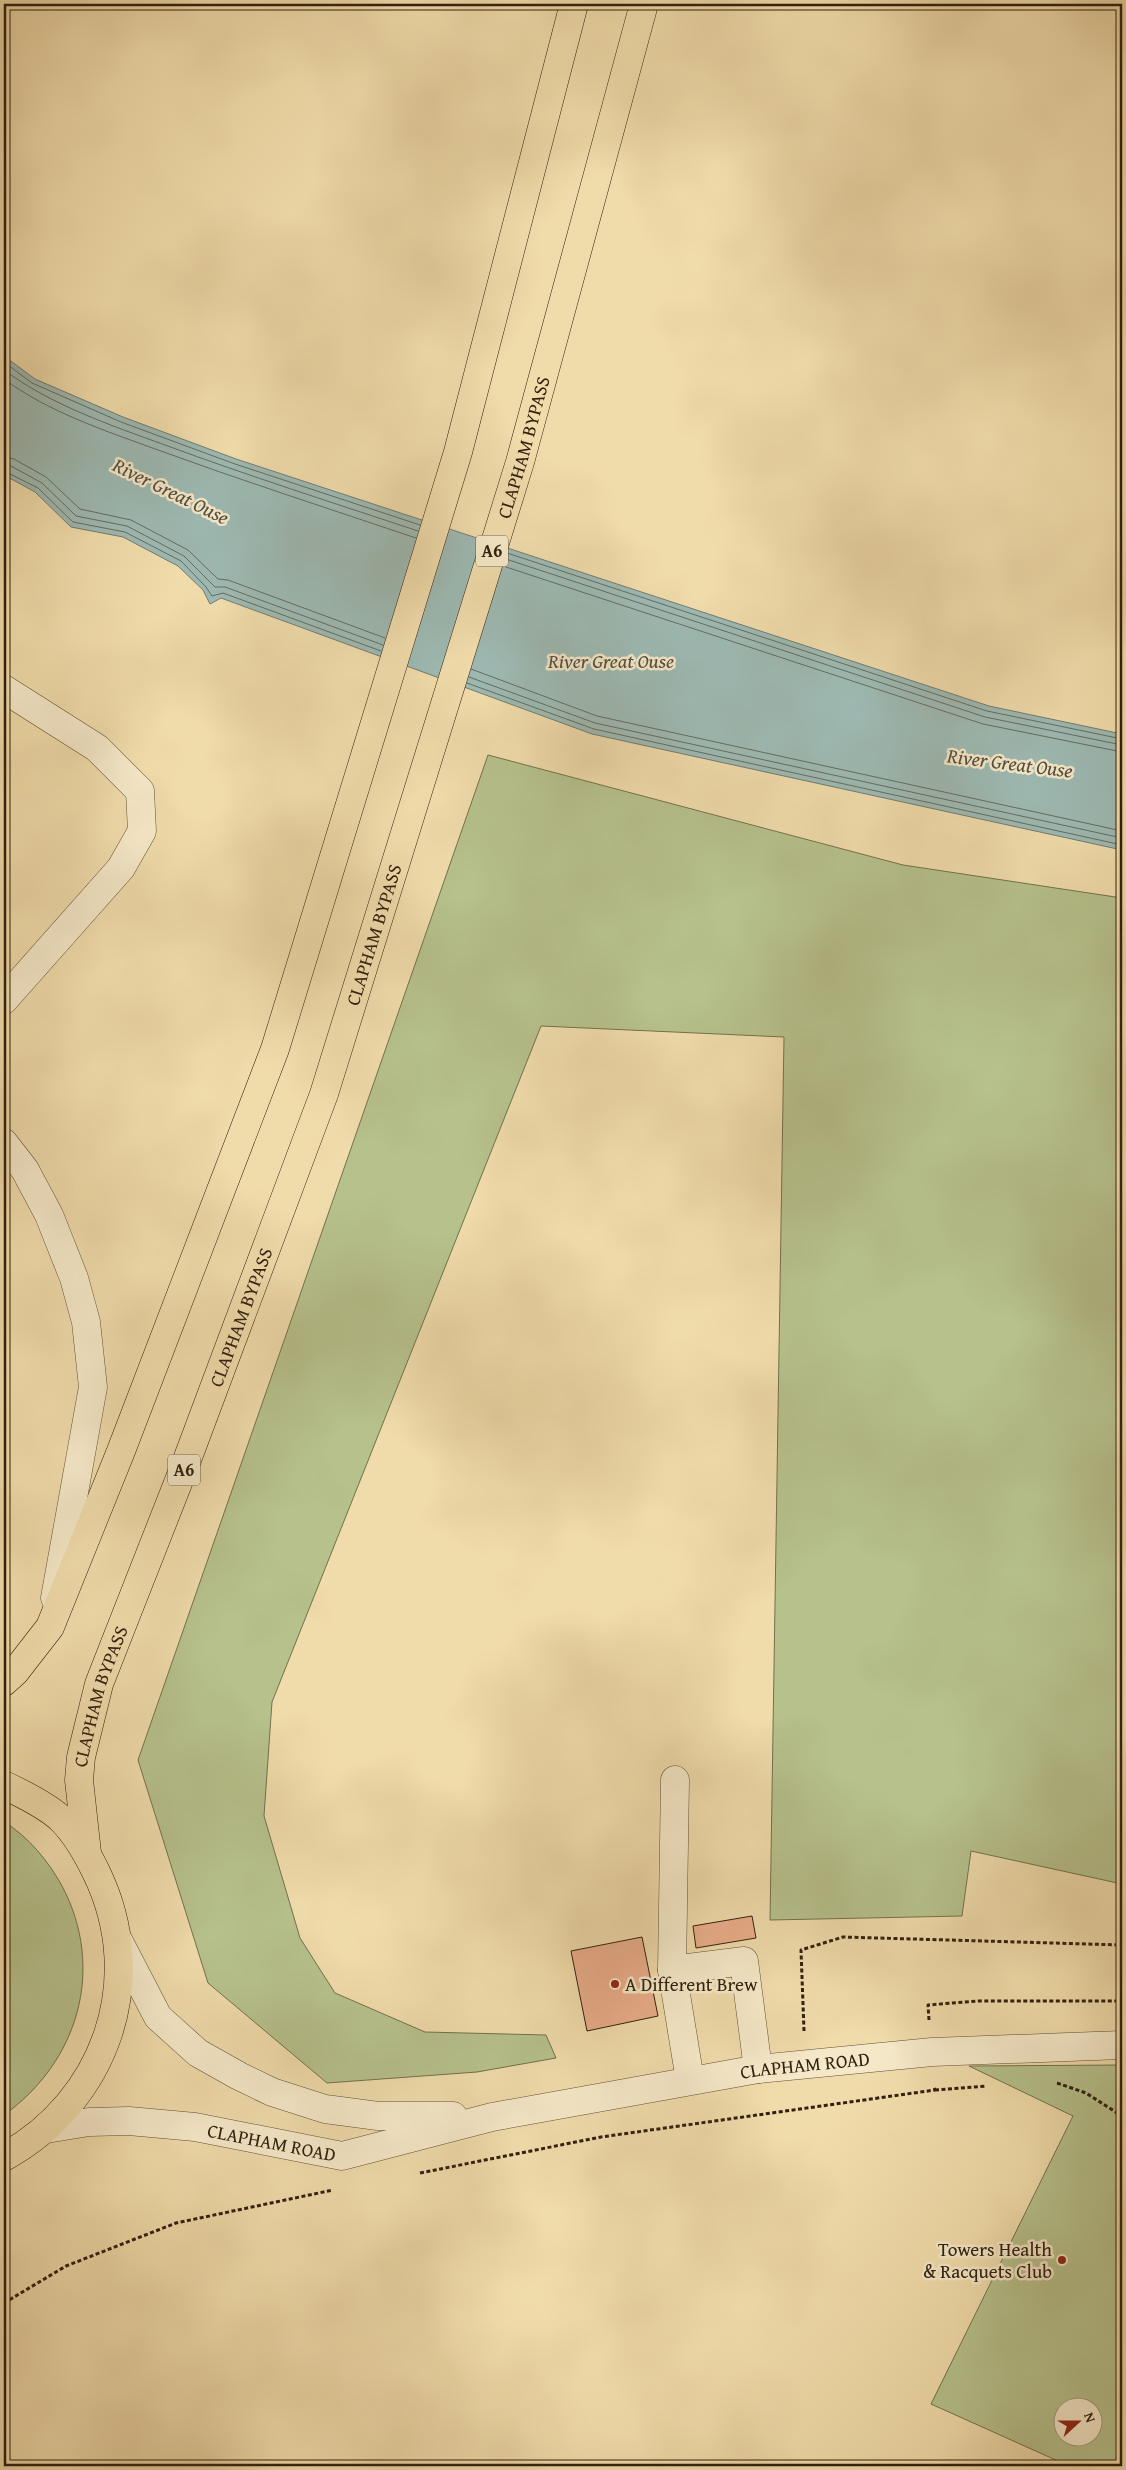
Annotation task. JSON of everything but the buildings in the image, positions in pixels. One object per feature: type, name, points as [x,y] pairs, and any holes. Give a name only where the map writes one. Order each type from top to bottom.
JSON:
[{"type":"highway","points":[[4,1682],[15,1672],[50,1627],[121,1451],[275,1048],[458,452],[574,4]]},
{"type":"highway","name":"CLAPHAM BYPASS","points":[[87,1853],[79,1780],[82,1756],[99,1684],[188,1460],[324,1094],[520,462],[644,4]]},
{"type":"highway","points":[[4,1785],[61,1820],[87,1853],[106,1894],[117,1938],[119,1980],[112,2022],[98,2062],[75,2098],[46,2129],[4,2157]]},
{"type":"street","points":[[4,689],[96,748],[140,791],[142,831],[122,868],[4,1000]]},
{"type":"street","points":[[4,1143],[26,1170],[49,1215],[74,1278],[86,1322],[93,1387],[50,1627]]},
{"type":"street","points":[[676,1780],[672,1970],[690,2080]]},
{"type":"street","name":"CLAPHAM ROAD","points":[[117,1938],[158,2017],[198,2053],[272,2092],[325,2109],[378,2116],[492,2117]]},
{"type":"street","points":[[672,1970],[744,1961],[758,2069]]},
{"type":"street","name":"CLAPHAM ROAD","points":[[46,2129],[89,2122],[129,2121],[195,2127],[342,2156],[492,2117],[758,2069],[932,2052],[1122,2045]]},
{"type":"path","points":[[806,2063],[801,1950],[843,1938],[1122,1945]]},
{"type":"path","points":[[930,2023],[928,2005],[978,2001],[1122,2001]]},
{"type":"path","points":[[1050,2080],[1086,2093],[1122,2116]]},
{"type":"path","points":[[934,2082],[935,2090]]},
{"type":"path","points":[[416,2174],[601,2137],[935,2090],[992,2085]]},
{"type":"path","points":[[4,2303],[66,2266],[176,2223],[338,2189]]},
{"type":"green space","points":[[488,755],[903,865],[1122,898],[1122,1884],[971,1851],[962,1916],[770,1920],[784,1037],[541,1026],[272,1702],[264,1816],[300,1938],[335,1993],[425,2032],[546,2035],[556,2058],[477,2072],[327,2083],[208,1983],[138,1760]]},
{"type":"green space","points":[[4,1822],[37,1850],[62,1886],[75,1917],[82,1949],[82,1981],[77,2012],[66,2041],[50,2069],[30,2093],[4,2115]]},
{"type":"green space","name":"Towers Health & Racquets Club","points":[[1122,2065],[1122,2466],[1069,2466],[931,2404],[1073,2116],[969,2066]]},
{"type":"water","name":"River Great Ouse","points":[[4,356],[35,379],[123,417],[236,459],[989,706],[1122,734],[1122,850],[592,734],[221,598],[210,604],[203,590],[178,566],[123,537],[71,527],[35,492],[4,475]]},
{"type":"place","name":"A Different Brew","points":[[615,1984]]},
{"type":"place","name":"Towers Health & Racquets Club","points":[[1062,2260]]}]
